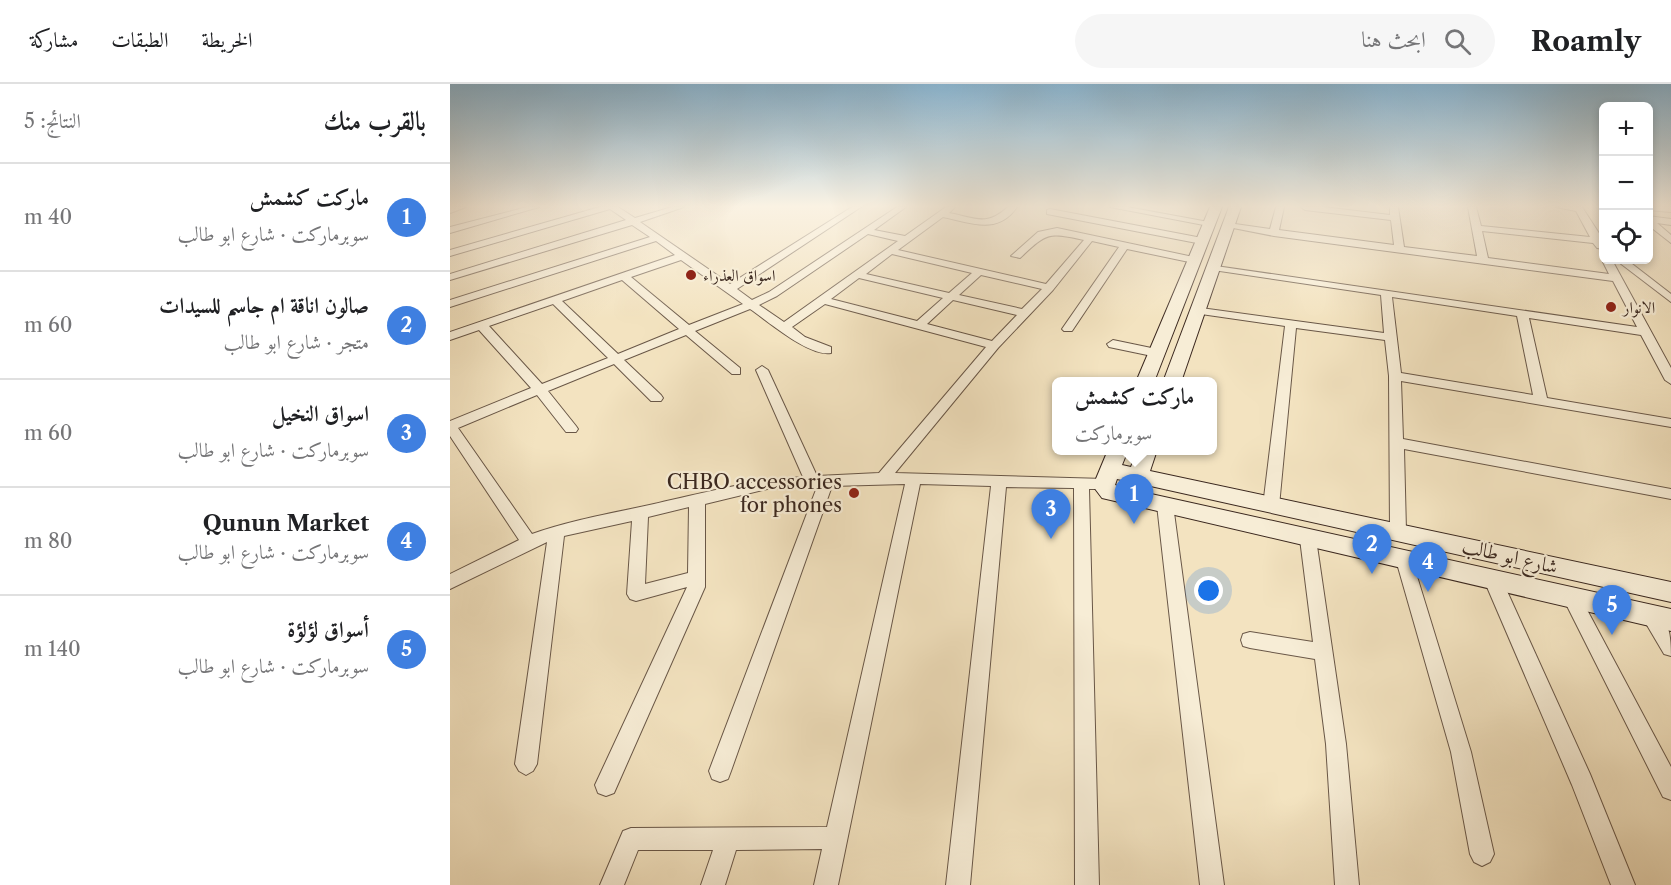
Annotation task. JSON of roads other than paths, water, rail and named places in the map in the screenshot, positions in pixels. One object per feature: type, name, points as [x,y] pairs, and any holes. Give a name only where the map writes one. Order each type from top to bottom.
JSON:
[{"type":"street","points":[[450,253],[480,244]]},
{"type":"street","points":[[450,277],[557,244]]},
{"type":"street","points":[[450,304],[637,244]]},
{"type":"street","points":[[666,244],[801,339],[827,350]]},
{"type":"street","points":[[730,289],[799,244]]},
{"type":"street","points":[[529,542],[450,426],[752,304],[773,294],[846,244]]},
{"type":"street","points":[[785,327],[898,244]]},
{"type":"street","points":[[1016,256],[1029,244]]},
{"type":"street","points":[[883,478],[993,345],[1049,288],[1085,244]]},
{"type":"street","points":[[1147,377],[1201,244]]},
{"type":"street","points":[[1173,377],[1221,244]]},
{"type":"street","points":[[1364,244],[1617,278]]},
{"type":"street","points":[[1399,244],[1400,249]]},
{"type":"street","points":[[1480,244],[1483,260]]},
{"type":"street","points":[[1068,329],[1125,245],[1194,260]]},
{"type":"street","points":[[890,251],[1049,288]]},
{"type":"street","points":[[450,336],[682,256]]},
{"type":"street","points":[[1609,264],[1671,380]]},
{"type":"street","points":[[1626,264],[1671,299]]},
{"type":"street","points":[[1213,267],[1646,332]]},
{"type":"street","points":[[918,326],[980,272]]},
{"type":"street","points":[[858,275],[1023,313]]},
{"type":"street","points":[[623,276],[736,371]]},
{"type":"street","points":[[1386,294],[1395,376],[1398,531]]},
{"type":"street","points":[[555,300],[618,358],[657,398]]},
{"type":"street","points":[[824,300],[993,345]]},
{"type":"street","points":[[1201,311],[1390,337]]},
{"type":"street","points":[[1522,313],[1541,402]]},
{"type":"street","points":[[1271,506],[1291,324]]},
{"type":"street","points":[[481,325],[540,390],[570,429]]},
{"type":"street","points":[[1113,344],[1157,353]]},
{"type":"street","points":[[720,771],[819,481],[762,370]]},
{"type":"street","points":[[1395,376],[1671,423]]},
{"type":"street","points":[[1398,443],[1671,494]]},
{"type":"street","points":[[1134,487],[1145,455]]},
{"type":"street","points":[[450,582],[529,542],[556,532],[697,498],[767,484],[883,478],[1081,483],[1111,468]]},
{"type":"street","name":"شارع ابو طالب","points":[[1111,468],[1108,491],[1134,487],[1271,506],[1398,531],[1671,592]]},
{"type":"street","points":[[826,885],[914,480]]},
{"type":"street","points":[[958,885],[999,480]]},
{"type":"street","points":[[1081,483],[1087,885]]},
{"type":"street","name":"شارع ابو طالب","points":[[1134,487],[1165,505],[1661,618]]},
{"type":"street","points":[[606,785],[696,587],[697,498]]},
{"type":"street","points":[[1165,505],[1212,885]]},
{"type":"street","points":[[640,512],[636,594],[697,577]]},
{"type":"street","points":[[526,764],[556,532]]},
{"type":"street","points":[[1308,539],[1336,744],[1347,885]]},
{"type":"street","points":[[1404,560],[1461,752],[1482,854]]},
{"type":"street","name":"شارع ابو طالب","points":[[1493,580],[1582,782],[1623,885]]},
{"type":"street","points":[[1571,597],[1671,789]]},
{"type":"street","points":[[1661,618],[1671,648]]},
{"type":"street","points":[[1251,640],[1323,652]]},
{"type":"street","points":[[713,885],[728,838]]},
{"type":"street","points":[[612,885],[631,839],[836,838]]},
{"type":"place","name":"اسواق العذراء","points":[[691,275]]},
{"type":"place","name":"الانوار","points":[[1611,307]]},
{"type":"place","name":"CHBO accessories for phones","points":[[854,493]]},
{"type":"place","name":"ماركت كشمش","points":[[1134,524]]},
{"type":"place","name":"اسواق النخيل","points":[[1051,539]]},
{"type":"place","name":"صالون اناقة ام جاسم للسيدات","points":[[1372,574]]},
{"type":"place","name":"Qunun Market","points":[[1428,592]]},
{"type":"place","name":"أسواق لؤلؤة","points":[[1612,635]]}]
